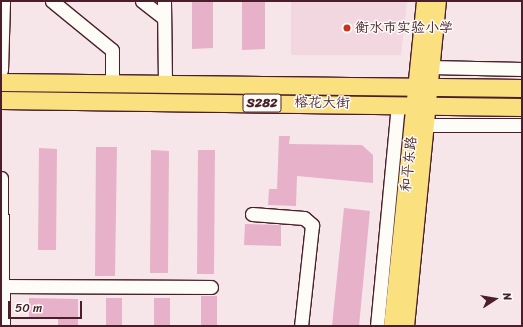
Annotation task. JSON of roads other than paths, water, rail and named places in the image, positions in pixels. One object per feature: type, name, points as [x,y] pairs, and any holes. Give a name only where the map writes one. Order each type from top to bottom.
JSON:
[{"type":"main road","name":"和平东路","points":[[392,326],[421,105],[425,1]]},
{"type":"main road","name":"和平东路","points":[[422,86],[430,68],[437,1]]},
{"type":"main road","name":"榕花大街","points":[[1,82],[522,88]]},
{"type":"main road","name":"榕花大街","points":[[1,100],[398,104],[522,107]]},
{"type":"main road","name":"和平东路","points":[[405,326],[425,125],[421,105]]},
{"type":"street","points":[[1,70],[3,1]]},
{"type":"street","points":[[52,1],[112,50],[112,83]]},
{"type":"street","points":[[142,1],[164,18]]},
{"type":"street","points":[[164,1],[165,84]]},
{"type":"street","points":[[430,68],[522,69]]},
{"type":"street","points":[[376,326],[398,104]]},
{"type":"street","points":[[425,125],[522,125]]},
{"type":"street","points":[[1,178],[3,326]]},
{"type":"street","points":[[252,214],[304,218],[312,225],[301,326]]},
{"type":"street","points":[[3,286],[211,287]]},
{"type":"place","name":"衡水市实验小学","points":[[347,28]]}]
